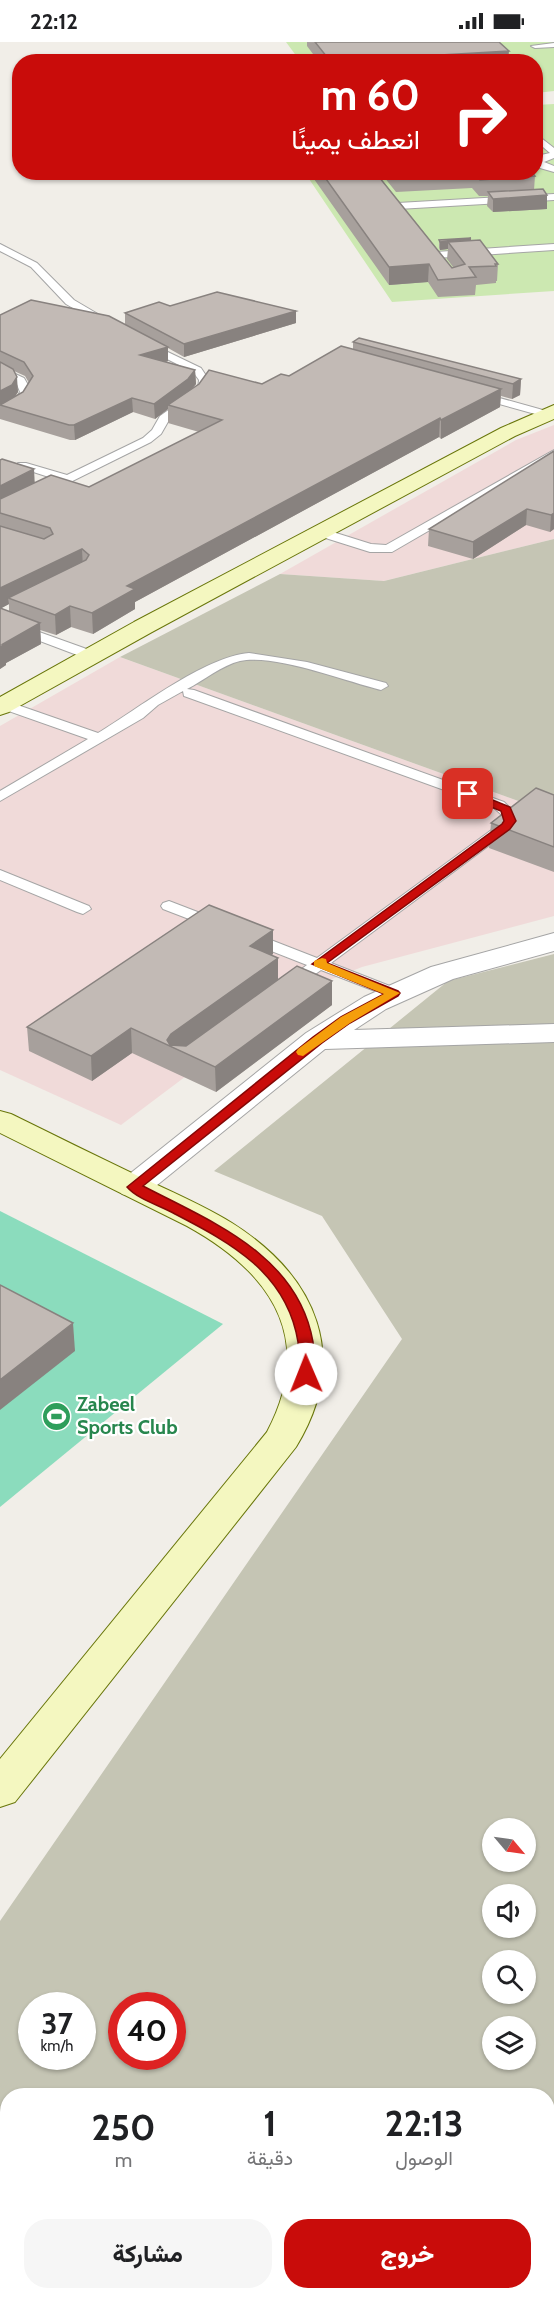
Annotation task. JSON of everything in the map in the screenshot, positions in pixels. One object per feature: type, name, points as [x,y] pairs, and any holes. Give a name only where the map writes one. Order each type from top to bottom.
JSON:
[{"type":"street","points":[[2,706],[320,532],[546,418]]},
{"type":"street","points":[[134,1187],[345,1020],[394,993],[442,973],[478,961],[554,942]]},
{"type":"street","points":[[318,1040],[554,1033]]},
{"type":"street","points":[[0,1121],[230,1236],[258,1259],[281,1284],[297,1312],[305,1342],[306,1374],[299,1406],[283,1438],[0,1790]]},
{"type":"lane","points":[[535,46],[554,45]]},
{"type":"lane","points":[[543,144],[554,154]]},
{"type":"lane","points":[[398,206],[554,197]]},
{"type":"lane","points":[[0,247],[34,265],[70,302],[118,330]]},
{"type":"lane","points":[[443,264],[433,251],[554,247]]},
{"type":"lane","points":[[0,513],[147,440],[157,432],[164,418],[202,390],[204,380],[196,370],[138,340]]},
{"type":"lane","points":[[0,370],[20,380],[26,392],[19,404],[0,414]]},
{"type":"lane","points":[[461,391],[546,418]]},
{"type":"lane","points":[[320,532],[370,548],[388,549],[548,462],[554,453]]},
{"type":"lane","points":[[22,465],[68,479]]},
{"type":"lane","points":[[0,622],[90,656]]},
{"type":"lane","points":[[0,797],[138,715],[153,702],[235,658],[250,656],[273,659],[381,686]]},
{"type":"lane","points":[[138,715],[164,707],[243,662],[273,659]]},
{"type":"lane","points":[[189,693],[499,805],[510,815],[510,821],[506,826],[281,991]]},
{"type":"lane","points":[[2,706],[99,738]]},
{"type":"lane","points":[[0,875],[84,909]]},
{"type":"lane","points":[[169,906],[394,993]]},
{"type":"shaded area","points":[[554,425],[554,539],[384,581],[280,574],[516,440]]},
{"type":"shaded area","points":[[554,539],[554,814],[120,657],[280,574],[384,581]]},
{"type":"shaded area","points":[[120,657],[554,814],[554,916],[362,967],[315,986],[270,1013],[121,1125],[0,1070],[0,726]]},
{"type":"shaded area","points":[[554,954],[554,2088],[0,2088],[0,1921],[402,1339],[322,1216],[214,1171],[448,981]]},
{"type":"green space","points":[[286,42],[554,42],[554,91],[543,92],[543,54],[295,54]]},
{"type":"green space","points":[[554,104],[554,291],[392,302],[310,180],[543,180],[543,105]]},
{"type":"green space","name":"Zabeel Sports Club","points":[[0,1211],[223,1324],[0,1507]]},
{"type":"building","points":[[315,42],[499,42],[509,51],[458,54],[325,54]]},
{"type":"building","points":[[327,180],[381,180],[452,268],[465,264],[448,242],[480,240],[498,264],[469,267],[476,277],[438,280],[429,264],[389,267]]},
{"type":"building","points":[[543,189],[547,195],[493,199],[488,192]]},
{"type":"building","points":[[471,238],[440,242],[439,240]]},
{"type":"building","points":[[217,292],[296,311],[184,344],[125,313],[159,302],[170,306]]},
{"type":"building","points":[[31,300],[109,316],[168,347],[140,355],[195,370],[188,379],[154,404],[132,398],[74,425],[0,405],[23,392],[33,376],[24,362],[0,351],[0,315]]},
{"type":"building","points":[[359,338],[521,379],[513,384],[353,342]]},
{"type":"building","points":[[341,346],[501,389],[441,420],[440,418],[127,586],[135,589],[92,613],[70,606],[55,615],[8,598],[86,560],[89,555],[82,549],[0,588],[0,526],[44,539],[53,534],[50,528],[0,513],[0,499],[51,475],[89,487],[222,420],[168,405],[199,384],[209,370],[262,384],[281,374],[289,376]]},
{"type":"building","points":[[0,362],[13,369],[17,377],[12,385],[0,391]]},
{"type":"building","points":[[554,451],[554,513],[551,515],[527,509],[473,542],[429,529]]},
{"type":"building","points":[[0,460],[34,469],[0,486]]},
{"type":"building","points":[[0,608],[40,623],[0,647]]},
{"type":"building","points":[[536,788],[554,795],[554,847],[491,823]]},
{"type":"building","points":[[209,905],[273,930],[250,946],[278,958],[171,1034],[167,1040],[170,1045],[186,1046],[297,966],[332,981],[215,1067],[131,1028],[91,1056],[27,1027]]},
{"type":"building","points":[[0,1285],[73,1323],[0,1380]]},
{"type":"slow traffic","points":[[303,1052],[345,1020],[394,993],[318,964],[322,961]]},
{"type":"place","name":"Zabeel Sports Club","points":[[56,1416]]},
{"type":"route","points":[[306,1374],[305,1342],[297,1312],[281,1284],[258,1259],[230,1236],[134,1187],[318,1040],[345,1020],[394,993],[318,964],[510,821],[510,815],[499,805],[468,794]]}]
